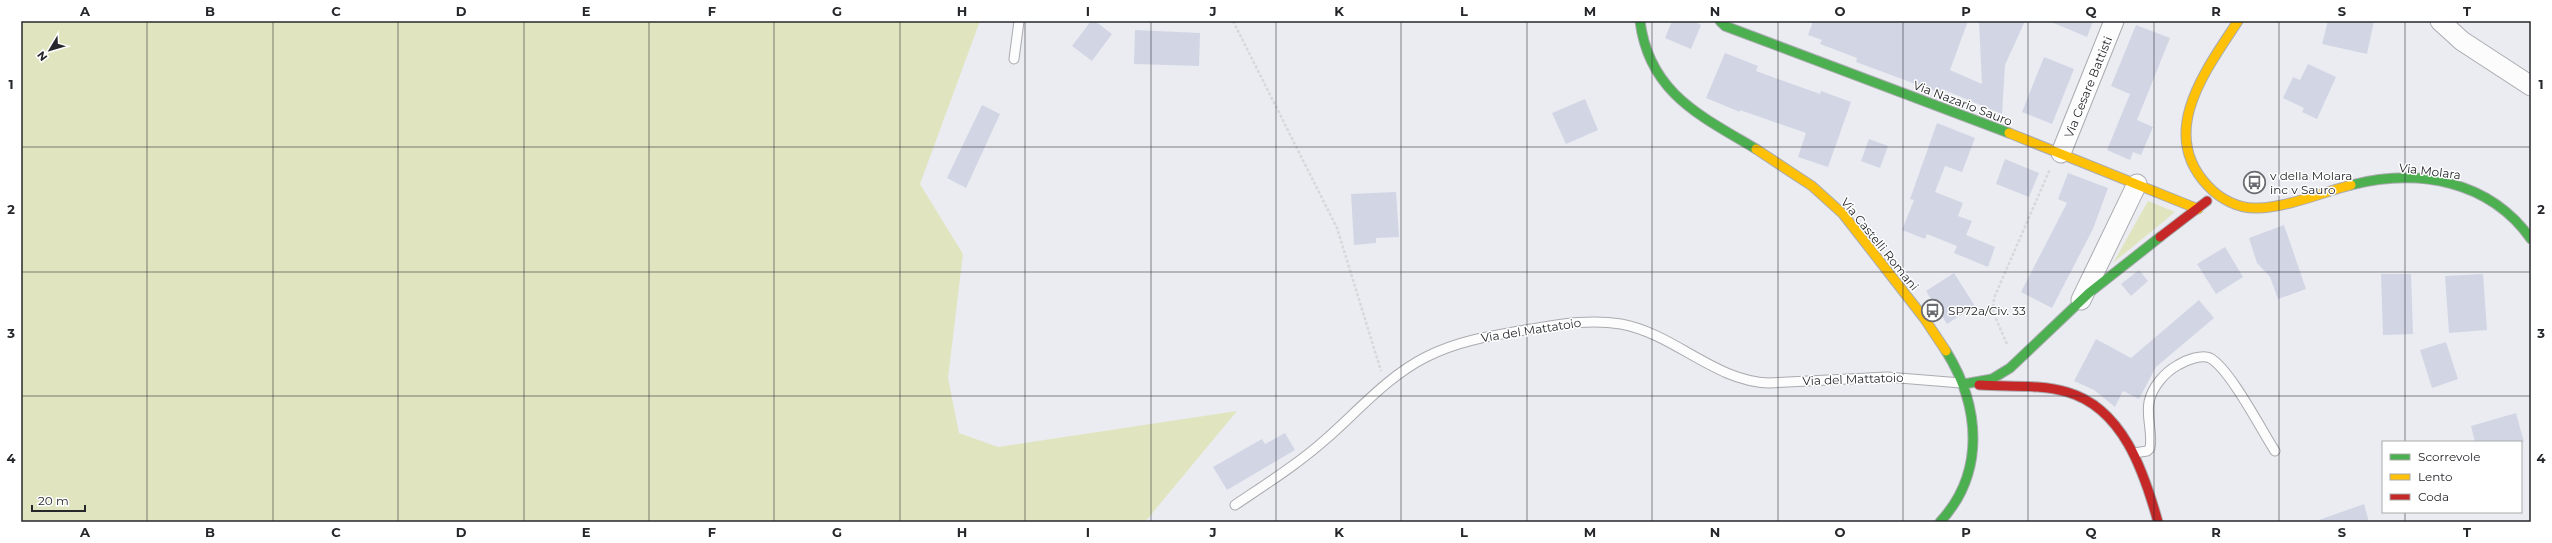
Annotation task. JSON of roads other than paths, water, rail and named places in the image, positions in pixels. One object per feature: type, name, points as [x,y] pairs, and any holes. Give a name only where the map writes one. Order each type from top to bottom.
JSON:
[{"type":"street","name":"Via Castelli Romani","points":[[1640,21],[1646,48],[1652,63],[1670,91],[1687,106],[1780,164],[1825,196],[1854,228],[1935,332],[1964,384],[1974,421],[1975,439],[1971,467],[1959,498],[1940,522]]},
{"type":"street","name":"Via Nazario Sauro","points":[[1720,21],[1725,26],[2059,153],[2198,209]]},
{"type":"street","name":"Via Cesare Battisti","points":[[2059,153],[2114,21]]},
{"type":"street","name":"Via Molara","points":[[2238,21],[2202,78],[2192,100],[2186,124],[2186,145],[2191,163],[2202,180],[2215,194],[2236,205],[2256,208],[2375,180],[2396,178],[2432,181],[2463,187],[2490,197],[2516,218],[2531,239]]},
{"type":"street","points":[[2440,21],[2462,41],[2531,86]]},
{"type":"street","points":[[2080,301],[2137,184]]},
{"type":"street","points":[[1964,384],[1997,377],[2015,364],[2080,301],[2108,277],[2198,209],[2215,194]]},
{"type":"street","points":[[1964,384],[2052,390],[2069,393],[2102,412],[2112,423],[2132,453],[2143,476],[2158,522]]},
{"type":"lane","points":[[1014,59],[1019,21]]},
{"type":"lane","name":"Via del Mattatoio","points":[[1235,505],[1304,458],[1386,386],[1420,360],[1445,348],[1496,334],[1587,321],[1617,324],[1647,332],[1689,351],[1725,373],[1750,381],[1769,382],[1913,378],[1964,384]]},
{"type":"lane","points":[[2132,453],[2147,451],[2150,448],[2149,402],[2162,378],[2182,362],[2205,357],[2215,362],[2229,378],[2275,451]]},
{"type":"place","name":"v della Molara inc v Sauro","points":[[2254,182]]},
{"type":"place","name":"SP72a/Civ. 33","points":[[1933,310]]}]
